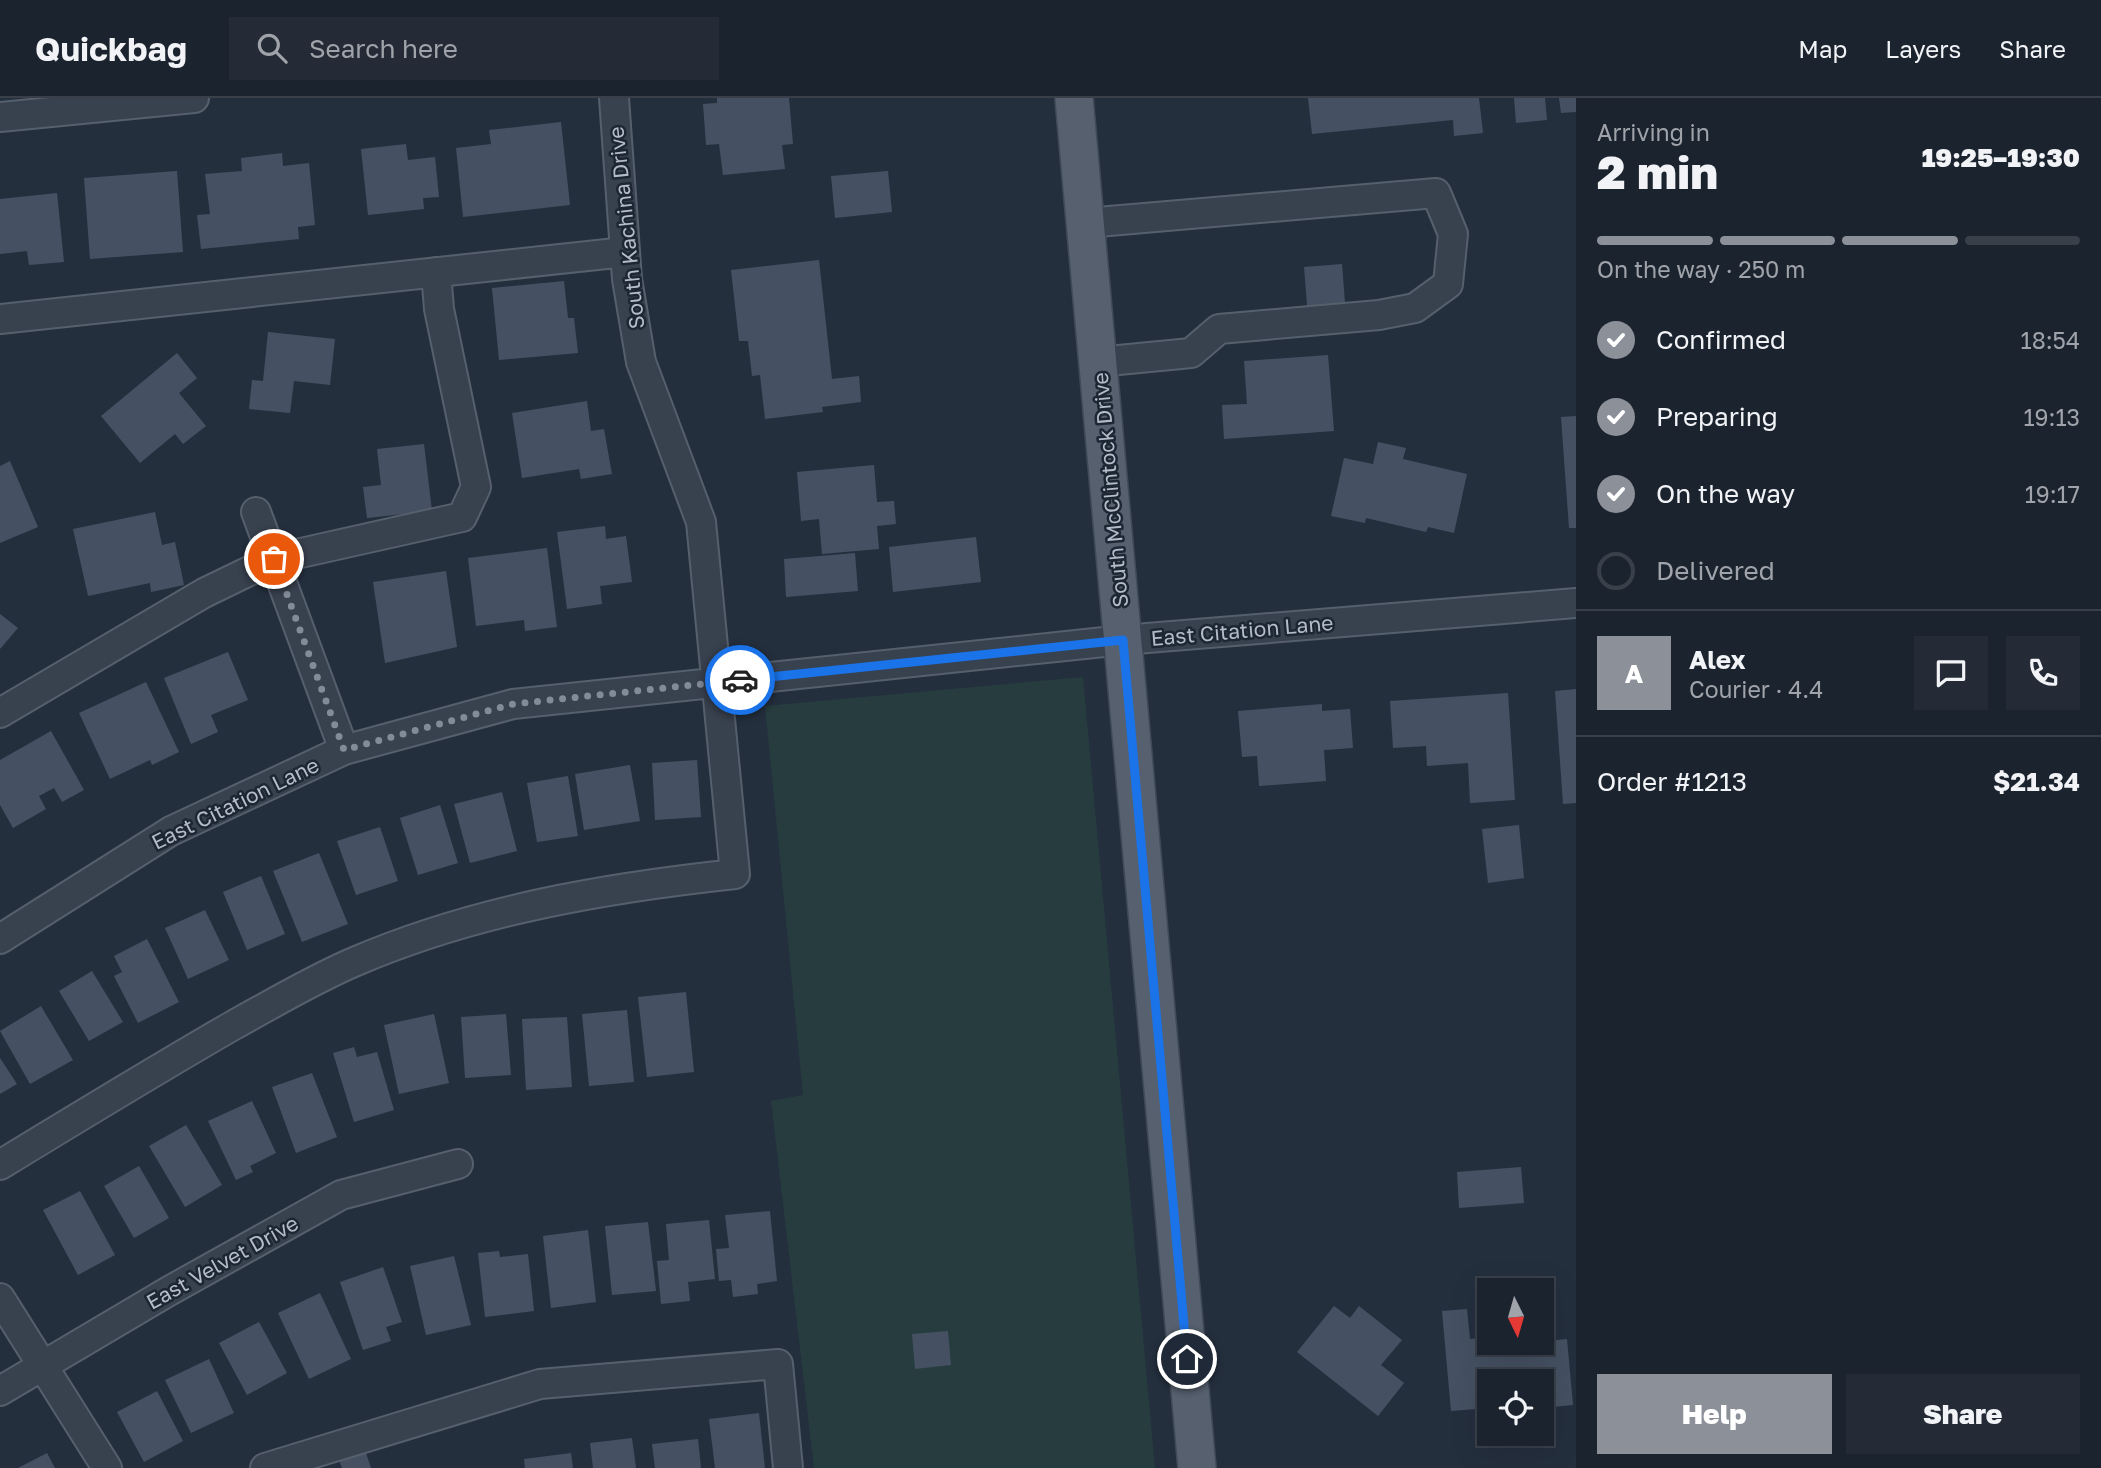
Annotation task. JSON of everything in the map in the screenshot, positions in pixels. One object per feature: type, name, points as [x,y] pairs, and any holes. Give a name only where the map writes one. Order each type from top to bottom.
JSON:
[{"type":"main road","name":"South McClintock Drive","points":[[1074,98],[1197,1468]]},
{"type":"street","points":[[0,117],[194,98]]},
{"type":"street","name":"South Kachina Drive","points":[[0,1165],[157,1069],[354,962],[452,927],[553,900],[649,884],[735,874],[701,522],[641,362],[625,252],[614,98]]},
{"type":"street","points":[[1086,223],[1436,193],[1453,234],[1448,284],[1415,308],[1379,315],[1219,329],[1191,353],[1098,362]]},
{"type":"street","points":[[0,319],[625,252]]},
{"type":"street","points":[[0,713],[204,593],[274,559],[462,517],[476,487],[439,309],[436,272]]},
{"type":"street","points":[[256,512],[344,750]]},
{"type":"street","name":"East Citation Lane","points":[[0,939],[171,831],[344,750],[513,704],[1123,640],[1576,603]]},
{"type":"street","name":"East Velvet Drive","points":[[0,1391],[341,1195],[457,1164]]},
{"type":"street","points":[[0,1298],[107,1468]]},
{"type":"street","points":[[265,1468],[540,1384],[778,1364],[788,1468]]},
{"type":"green space","points":[[1083,677],[1155,1468],[814,1468],[771,1101],[803,1095],[765,706]]},
{"type":"building","points":[[717,98],[789,98],[793,144],[782,145],[785,169],[723,175],[719,144],[706,145],[703,104],[717,103]]},
{"type":"building","points":[[1308,98],[1479,98],[1483,133],[1454,136],[1453,120],[1312,134]]},
{"type":"building","points":[[1514,98],[1545,98],[1547,120],[1516,123]]},
{"type":"building","points":[[1559,98],[1576,98],[1576,112],[1561,113]]},
{"type":"building","points":[[561,122],[570,205],[463,217],[456,148],[491,144],[489,130]]},
{"type":"building","points":[[406,144],[408,160],[435,157],[439,197],[423,198],[424,209],[368,215],[361,149]]},
{"type":"building","points":[[282,153],[283,166],[309,163],[315,225],[298,227],[299,239],[201,249],[197,215],[210,214],[205,174],[242,171],[241,158]]},
{"type":"building","points":[[177,171],[183,252],[90,259],[84,178]]},
{"type":"building","points":[[888,171],[892,212],[835,218],[831,176]]},
{"type":"building","points":[[57,193],[64,262],[29,265],[27,251],[0,254],[0,199]]},
{"type":"building","points":[[819,260],[832,379],[859,376],[861,402],[822,407],[823,412],[765,419],[760,375],[752,376],[748,341],[739,341],[731,270]]},
{"type":"building","points":[[1342,264],[1346,316],[1308,318],[1304,267]]},
{"type":"building","points":[[564,281],[568,318],[574,318],[578,353],[499,360],[492,288]]},
{"type":"building","points":[[268,332],[335,339],[330,385],[294,381],[290,413],[249,409],[252,380],[263,381]]},
{"type":"building","points":[[177,353],[197,378],[179,393],[206,426],[183,444],[175,434],[140,463],[101,416]]},
{"type":"building","points":[[1328,355],[1334,431],[1224,439],[1222,405],[1247,404],[1244,361]]},
{"type":"building","points":[[587,401],[591,431],[604,429],[612,474],[581,479],[579,469],[522,478],[512,413]]},
{"type":"building","points":[[1576,416],[1576,528],[1569,528],[1561,417]]},
{"type":"building","points":[[1378,442],[1406,448],[1403,459],[1467,474],[1454,533],[1428,527],[1426,532],[1366,518],[1365,523],[1331,516],[1344,458],[1373,464]]},
{"type":"building","points":[[424,444],[432,511],[367,518],[363,487],[381,485],[377,449]]},
{"type":"building","points":[[10,461],[38,527],[0,543],[0,466]]},
{"type":"building","points":[[874,465],[877,502],[894,501],[896,524],[877,526],[879,549],[822,554],[819,519],[801,521],[797,472]]},
{"type":"building","points":[[155,512],[162,545],[175,542],[184,585],[151,592],[150,583],[88,596],[73,529]]},
{"type":"building","points":[[605,526],[606,539],[626,536],[632,582],[600,586],[602,604],[567,609],[557,532]]},
{"type":"building","points":[[976,537],[981,582],[893,592],[889,547]]},
{"type":"building","points":[[547,548],[557,627],[525,631],[524,620],[476,626],[468,558]]},
{"type":"building","points":[[855,553],[858,591],[786,597],[784,559]]},
{"type":"building","points":[[446,571],[457,647],[385,663],[373,582]]},
{"type":"building","points":[[0,614],[18,628],[0,649]]},
{"type":"building","points":[[228,652],[248,700],[211,715],[218,732],[191,744],[164,678]]},
{"type":"building","points":[[146,682],[179,752],[152,765],[150,760],[110,779],[79,713]]},
{"type":"building","points":[[1576,689],[1576,803],[1563,804],[1555,691]]},
{"type":"building","points":[[1508,693],[1515,800],[1470,803],[1468,763],[1427,766],[1426,746],[1393,748],[1390,701]]},
{"type":"building","points":[[1322,704],[1322,711],[1350,709],[1353,748],[1324,750],[1326,781],[1259,786],[1257,756],[1242,757],[1238,711]]},
{"type":"building","points":[[51,731],[84,790],[62,802],[54,788],[39,796],[46,809],[13,828],[0,805],[0,760]]},
{"type":"building","points":[[697,760],[701,817],[655,820],[652,763]]},
{"type":"building","points":[[630,765],[640,821],[584,830],[575,774]]},
{"type":"building","points":[[568,776],[578,836],[537,842],[527,783]]},
{"type":"building","points":[[502,792],[517,851],[470,863],[454,804]]},
{"type":"building","points":[[440,805],[458,863],[418,875],[400,818]]},
{"type":"building","points":[[1519,825],[1524,878],[1488,883],[1482,829]]},
{"type":"building","points":[[380,827],[398,881],[356,895],[337,841]]},
{"type":"building","points":[[319,853],[348,924],[302,942],[273,871]]},
{"type":"building","points":[[261,876],[285,934],[247,950],[223,892]]},
{"type":"building","points":[[205,910],[229,960],[188,979],[165,928]]},
{"type":"building","points":[[147,939],[179,1002],[138,1023],[114,976],[122,972],[114,956]]},
{"type":"building","points":[[92,971],[123,1022],[89,1041],[59,991]]},
{"type":"building","points":[[686,992],[694,1072],[647,1077],[638,997]]},
{"type":"building","points":[[41,1006],[73,1060],[30,1084],[0,1031]]},
{"type":"building","points":[[627,1010],[634,1082],[589,1086],[582,1014]]},
{"type":"building","points":[[434,1014],[449,1083],[399,1094],[384,1025]]},
{"type":"building","points":[[506,1014],[511,1075],[465,1078],[461,1017]]},
{"type":"building","points":[[567,1017],[572,1087],[526,1090],[522,1019]]},
{"type":"building","points":[[354,1047],[357,1057],[377,1052],[394,1110],[354,1122],[333,1053]]},
{"type":"building","points":[[0,1058],[17,1084],[0,1094]]},
{"type":"building","points":[[312,1073],[337,1137],[296,1153],[272,1087]]},
{"type":"building","points":[[252,1101],[276,1153],[250,1166],[253,1172],[236,1180],[208,1121]]},
{"type":"building","points":[[186,1125],[222,1185],[185,1207],[149,1146]]},
{"type":"building","points":[[139,1166],[169,1218],[134,1238],[104,1186]]},
{"type":"building","points":[[1521,1167],[1524,1203],[1459,1208],[1457,1172]]},
{"type":"building","points":[[80,1191],[115,1255],[78,1275],[43,1210]]},
{"type":"building","points":[[770,1211],[777,1281],[757,1284],[758,1294],[733,1297],[731,1280],[719,1281],[716,1249],[729,1248],[725,1215]]},
{"type":"building","points":[[709,1220],[715,1279],[688,1282],[690,1301],[661,1304],[657,1261],[669,1260],[666,1224]]},
{"type":"building","points":[[648,1222],[656,1291],[612,1295],[605,1226]]},
{"type":"building","points":[[588,1230],[596,1302],[551,1308],[543,1236]]},
{"type":"building","points":[[499,1251],[500,1257],[528,1254],[534,1311],[485,1317],[478,1253]]},
{"type":"building","points":[[454,1256],[471,1325],[426,1335],[410,1266]]},
{"type":"building","points":[[383,1267],[402,1322],[386,1327],[391,1341],[363,1350],[340,1282]]},
{"type":"building","points":[[320,1293],[351,1359],[309,1379],[278,1313]]},
{"type":"building","points":[[1334,1306],[1350,1318],[1359,1306],[1402,1340],[1381,1365],[1404,1383],[1378,1416],[1297,1352]]},
{"type":"building","points":[[1467,1309],[1470,1339],[1477,1338],[1477,1355],[1554,1355],[1554,1340],[1567,1339],[1573,1405],[1554,1407],[1554,1369],[1477,1369],[1477,1409],[1451,1411],[1442,1311]]},
{"type":"building","points":[[259,1322],[287,1373],[247,1395],[219,1343]]},
{"type":"building","points":[[948,1331],[951,1365],[915,1369],[912,1334]]},
{"type":"building","points":[[209,1359],[234,1413],[191,1433],[165,1380]]},
{"type":"building","points":[[157,1391],[183,1441],[144,1462],[117,1412]]},
{"type":"building","points":[[759,1413],[765,1468],[715,1468],[709,1419]]},
{"type":"building","points":[[632,1438],[636,1468],[593,1468],[590,1443]]},
{"type":"building","points":[[698,1439],[701,1468],[655,1468],[652,1444]]},
{"type":"building","points":[[365,1450],[371,1468],[342,1468],[339,1460]]},
{"type":"building","points":[[47,1453],[55,1468],[18,1468]]},
{"type":"building","points":[[571,1453],[573,1468],[525,1468],[524,1459]]},
{"type":"way so far","points":[[274,559],[344,750],[513,704],[740,680]]},
{"type":"route","points":[[740,680],[1123,640],[1187,1359]]}]
